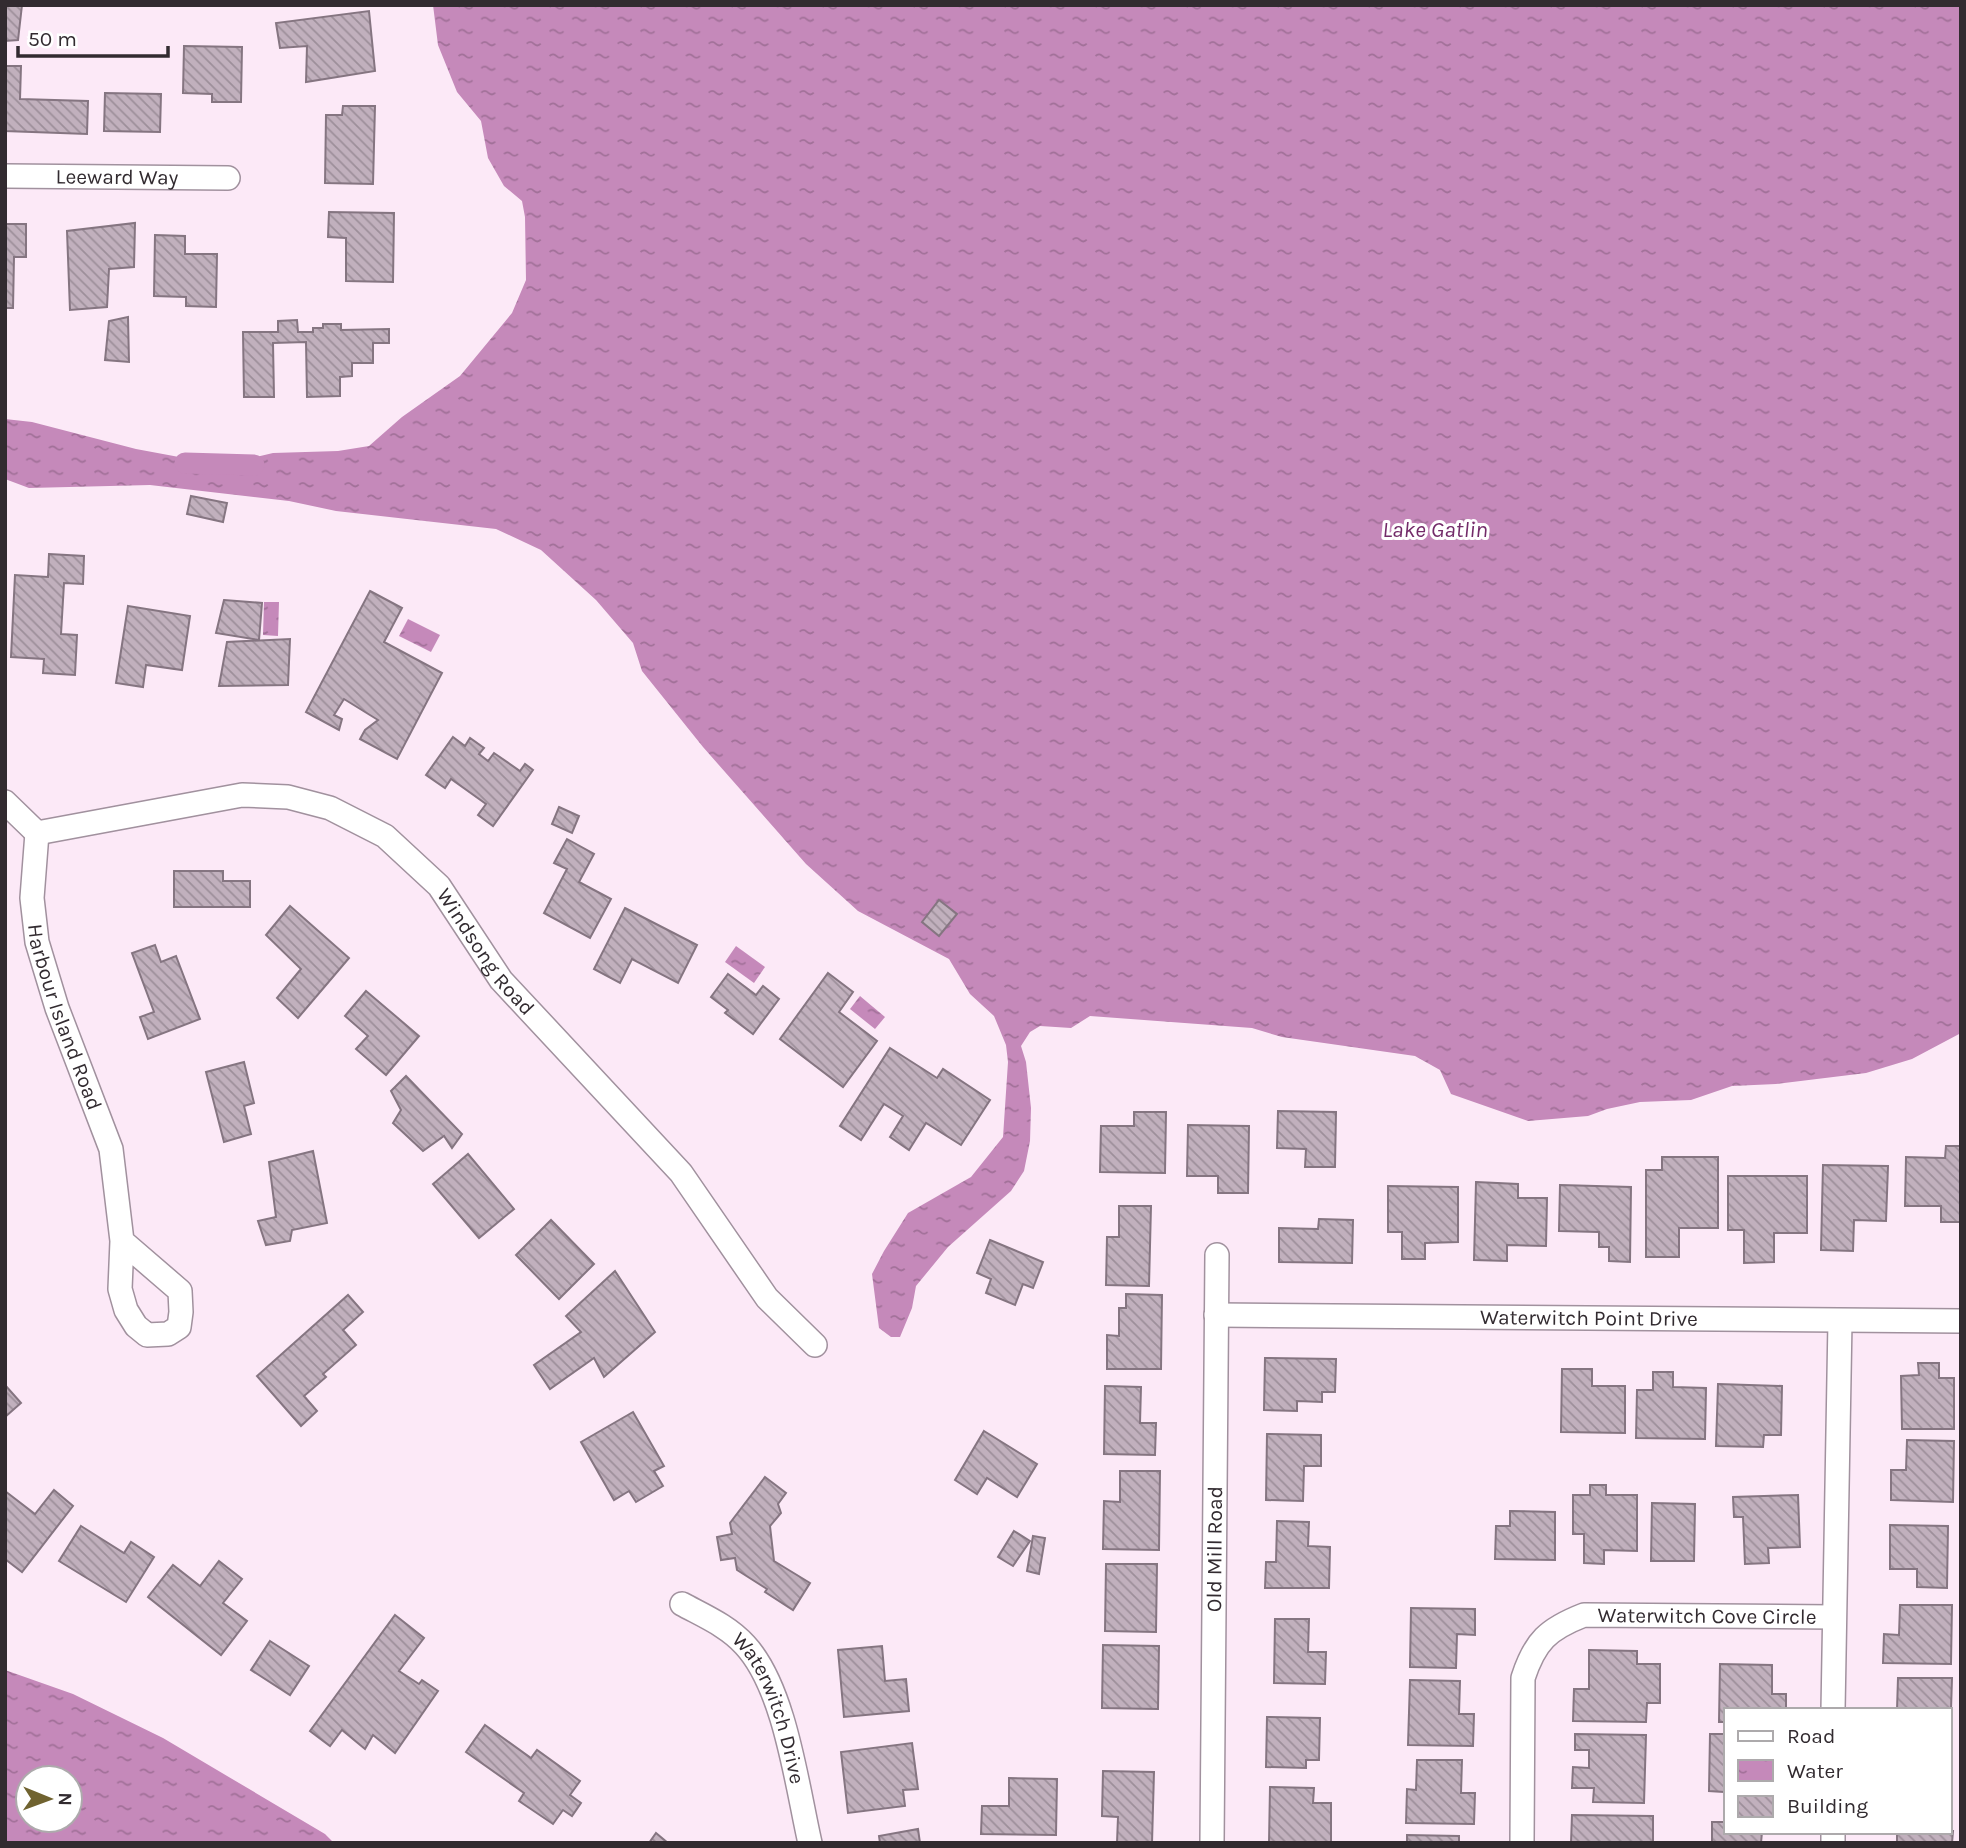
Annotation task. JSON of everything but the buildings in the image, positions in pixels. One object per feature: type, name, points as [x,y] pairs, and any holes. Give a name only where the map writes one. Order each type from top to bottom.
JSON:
[{"type":"street","name":"Leeward Way","points":[[5,176],[228,178]]},
{"type":"street","name":"Windsong Road","points":[[37,833],[242,795],[288,797],[330,808],[386,836],[439,886],[501,980],[681,1173],[767,1298],[815,1345]]},
{"type":"street","points":[[5,802],[37,833]]},
{"type":"street","name":"Harbour Island Road","points":[[37,833],[32,898],[37,942],[57,1008],[111,1149],[122,1241]]},
{"type":"street","name":"Old Mill Road","points":[[1212,1843],[1217,1255]]},
{"type":"street","name":"Waterwitch Point Drive","points":[[1216,1315],[1961,1321]]},
{"type":"street","name":"Waterwitch Cove Circle","points":[[1833,1708],[1840,1321]]},
{"type":"street","name":"Waterwitch Drive","points":[[682,1604],[729,1630],[746,1646],[766,1674],[780,1712],[810,1843]]},
{"type":"street","name":"Waterwitch Cove Circle","points":[[1522,1843],[1523,1678],[1530,1657],[1543,1637],[1563,1623],[1584,1615],[1834,1617]]},
{"type":"water","name":"Lake Gatlin","points":[[433,5],[1961,5],[1961,1033],[1912,1059],[1866,1073],[1776,1084],[1732,1086],[1691,1100],[1640,1102],[1588,1116],[1528,1121],[1451,1094],[1440,1070],[1415,1056],[1282,1037],[1252,1028],[1090,1016],[1071,1028],[1040,1026],[1030,1032],[1021,1046],[1026,1062],[1031,1108],[1030,1141],[1024,1171],[1011,1191],[948,1247],[916,1286],[912,1308],[900,1337],[891,1337],[879,1328],[872,1274],[908,1213],[971,1177],[1003,1137],[1008,1062],[1006,1045],[994,1016],[970,994],[949,959],[858,911],[806,864],[703,747],[642,671],[633,643],[596,600],[541,550],[496,529],[336,511],[289,501],[150,485],[29,488],[5,479],[5,419],[32,422],[136,449],[222,465],[273,453],[338,451],[369,446],[402,417],[460,376],[512,313],[526,280],[525,217],[522,201],[504,186],[488,158],[481,121],[457,92],[438,45]]},
{"type":"water","points":[[264,602],[279,602],[278,636],[263,635]]},
{"type":"water","points":[[408,619],[440,635],[431,652],[399,636]]},
{"type":"water","points":[[736,946],[765,967],[754,983],[725,962]]},
{"type":"water","points":[[860,996],[885,1017],[875,1029],[850,1009]]},
{"type":"water","points":[[5,1670],[73,1694],[163,1738],[325,1834],[334,1843],[5,1843]]},
{"type":"waterway","points":[[185,463],[254,465]]}]
